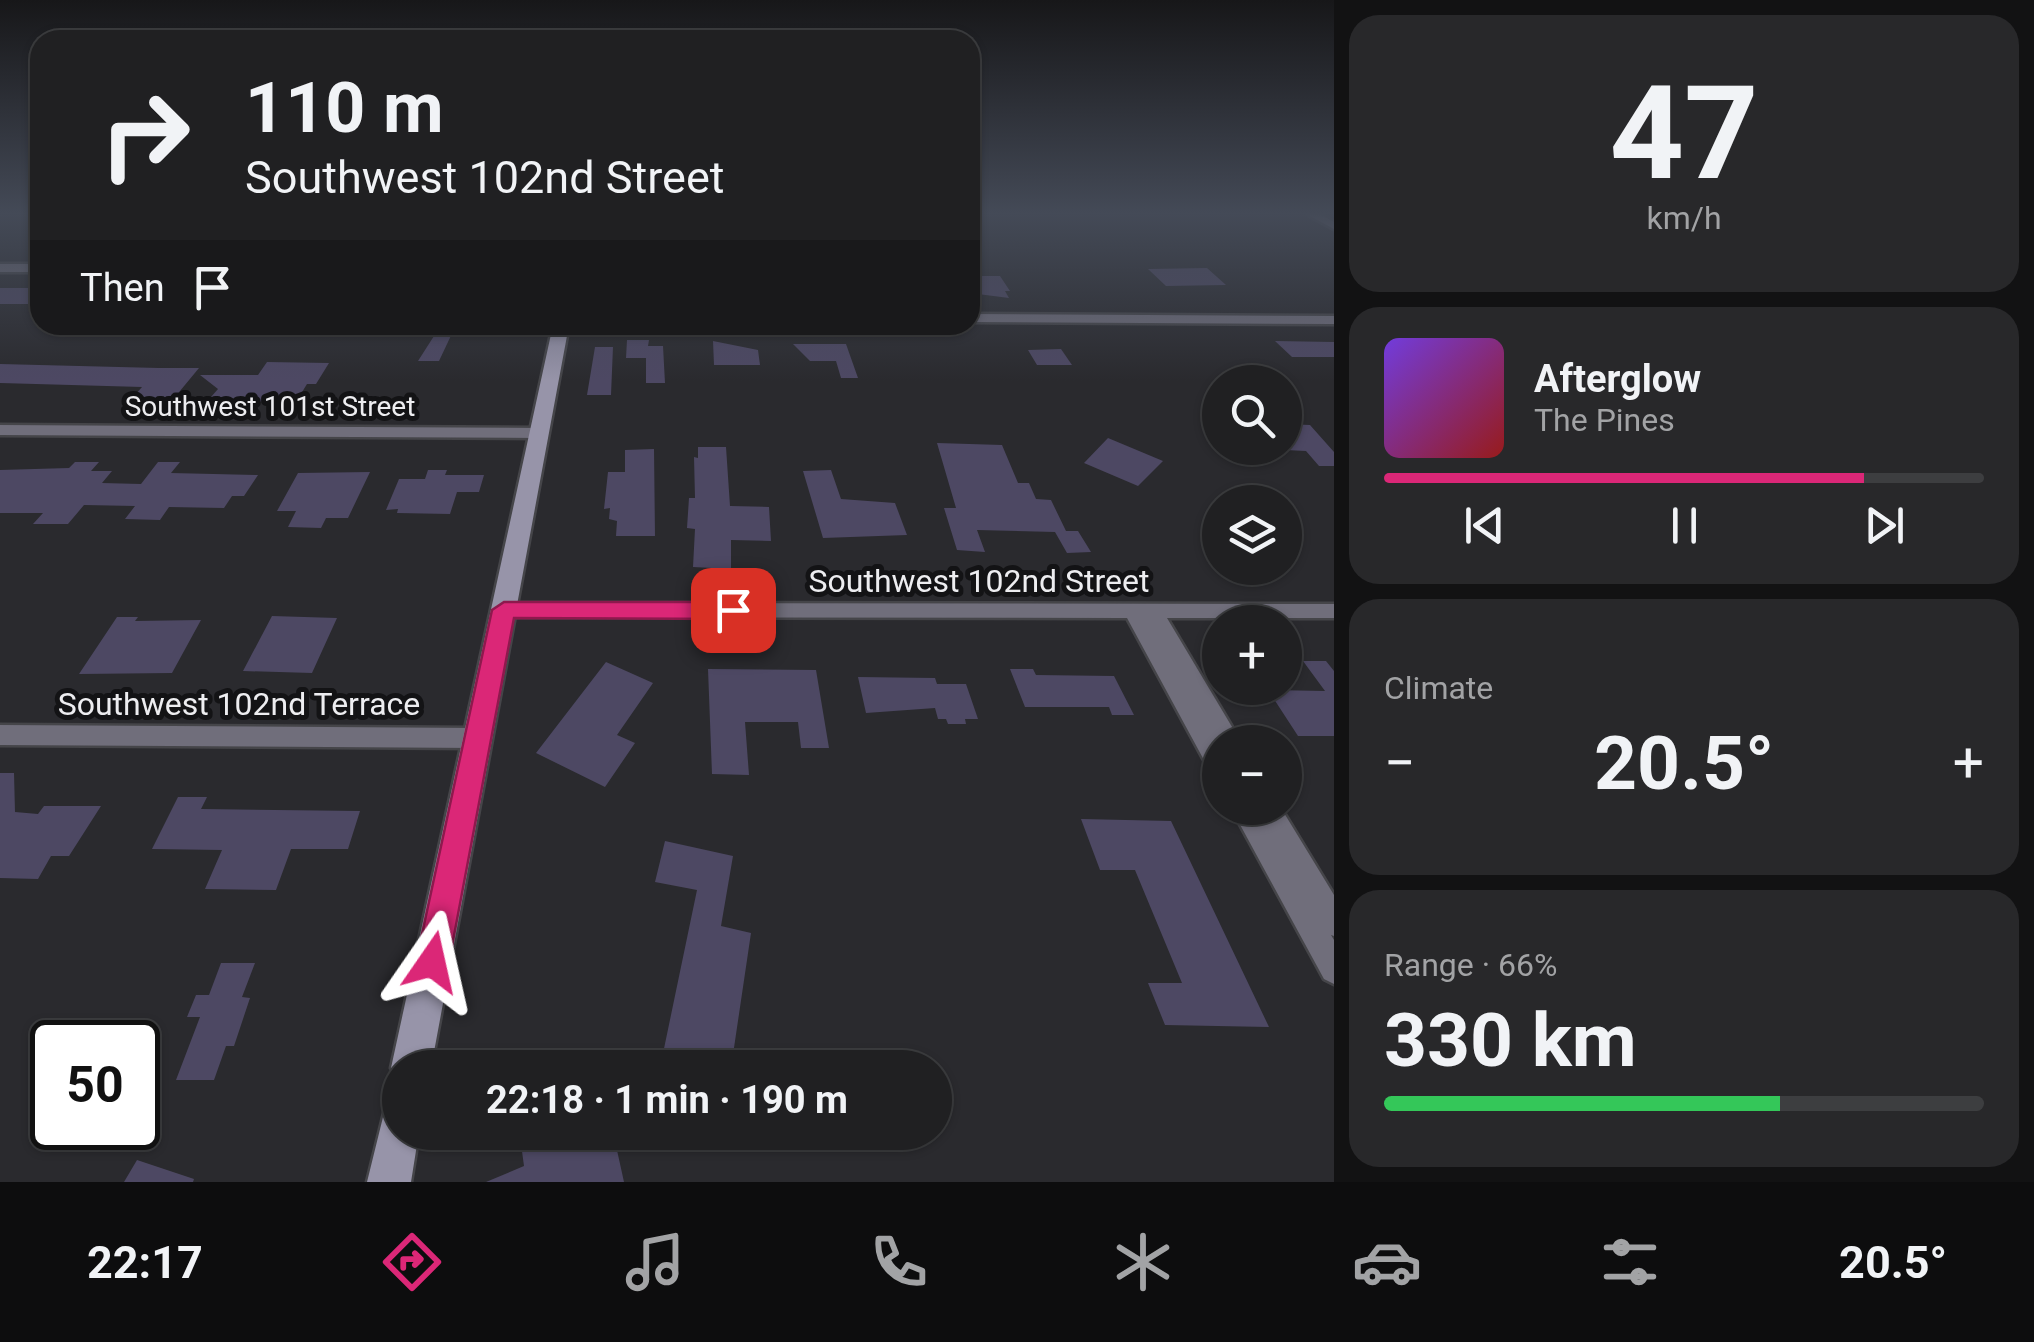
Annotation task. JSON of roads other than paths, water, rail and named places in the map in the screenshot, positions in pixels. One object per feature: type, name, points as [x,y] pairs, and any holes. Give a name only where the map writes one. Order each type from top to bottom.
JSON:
[{"type":"main road","points":[[415,1050],[560,335]]},
{"type":"main road","points":[[388,1182],[395,1150]]},
{"type":"street","points":[[980,318],[1334,320]]},
{"type":"street","name":"Southwest 101st Street","points":[[0,430],[539,432]]},
{"type":"street","name":"Southwest 102nd Street","points":[[504,610],[1334,610]]},
{"type":"street","points":[[1143,611],[1218,725]]},
{"type":"street","points":[[1143,611],[1202,730]]},
{"type":"street","name":"Southwest 102nd Terrace","points":[[0,734],[477,738]]},
{"type":"street","points":[[1254,825],[1334,969]]},
{"type":"street","points":[[1277,825],[1334,922]]}]
